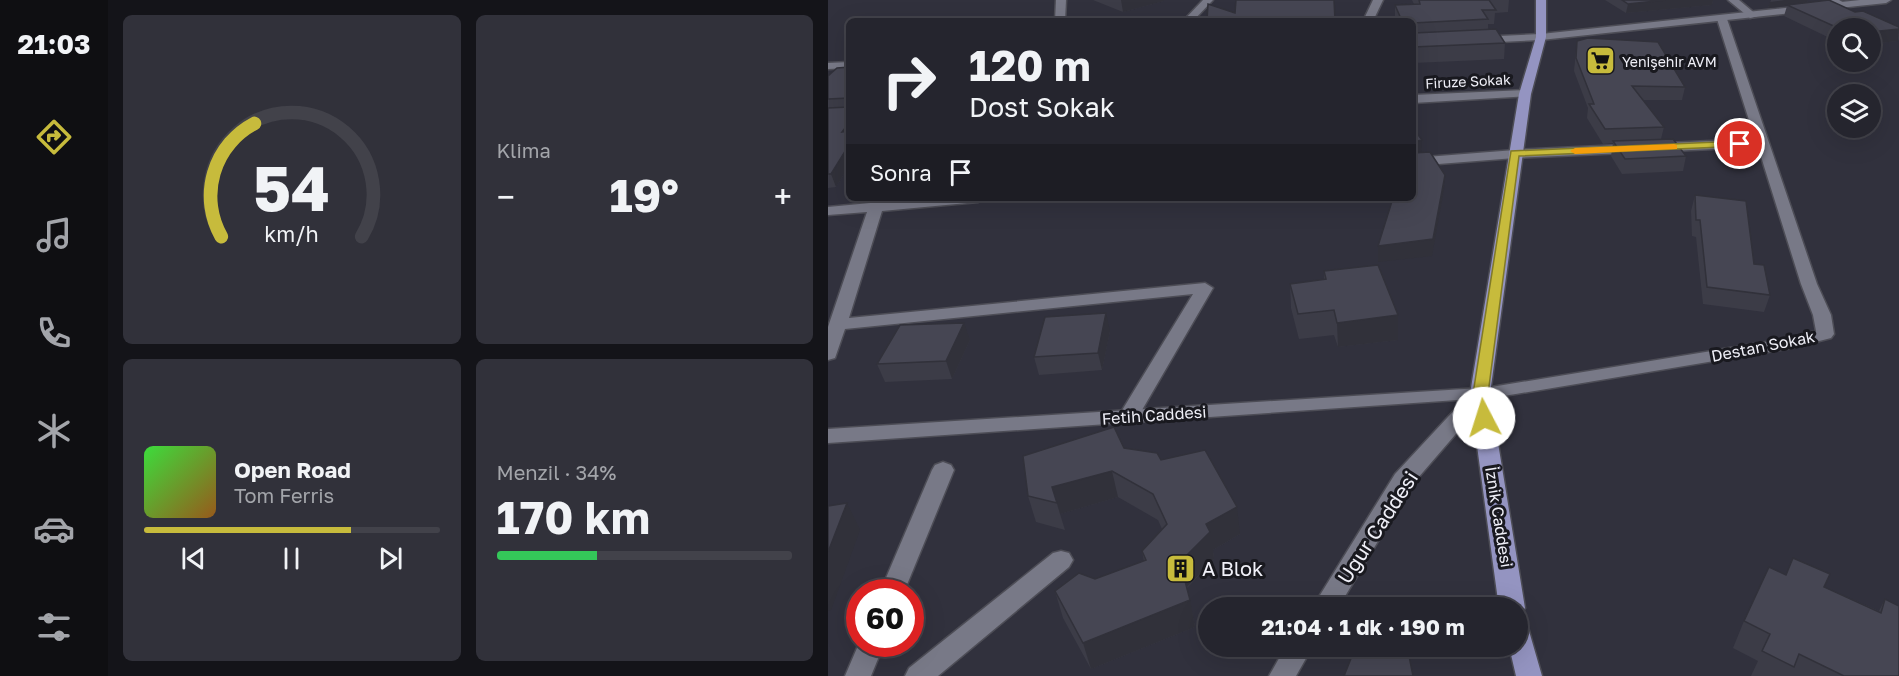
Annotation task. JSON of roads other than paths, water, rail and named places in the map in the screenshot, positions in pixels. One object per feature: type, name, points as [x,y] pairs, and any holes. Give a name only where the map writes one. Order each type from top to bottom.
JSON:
[{"type":"main road","name":"İznik Caddesi","points":[[1510,597],[1480,394],[1525,94],[1541,37],[1541,0]]},
{"type":"main road","points":[[1524,657],[1529,676]]},
{"type":"street","points":[[1060,0],[1060,18]]},
{"type":"street","points":[[1191,18],[1208,0]]},
{"type":"street","points":[[1369,18],[1378,0]]},
{"type":"street","points":[[1733,0],[1753,16]]},
{"type":"street","points":[[1831,0],[1862,13]]},
{"type":"street","points":[[1471,40],[1541,37],[1886,0]]},
{"type":"street","name":"Destan Sokak","points":[[1480,394],[1791,343],[1825,334],[1822,315],[1722,19]]},
{"type":"street","points":[[828,66],[846,65]]},
{"type":"street","name":"Firuze Sokak","points":[[1416,99],[1525,94]]},
{"type":"street","points":[[1416,162],[1515,154],[1763,143]]},
{"type":"street","points":[[828,211],[877,202],[902,201]]},
{"type":"street","points":[[828,354],[877,202]]},
{"type":"street","points":[[838,324],[1205,288],[1128,417]]},
{"type":"street","name":"Fetih Caddesi","points":[[828,436],[1480,394]]},
{"type":"street","name":"Uğur Caddesi","points":[[1331,597],[1403,480],[1480,394]]},
{"type":"street","points":[[897,579],[943,470]]},
{"type":"street","points":[[918,676],[1061,560]]},
{"type":"street","points":[[858,676],[866,657]]},
{"type":"street","points":[[1282,676],[1293,657]]},
{"type":"place","name":"Yenişehir AVM","points":[[1601,61]]},
{"type":"place","name":"A Blok","points":[[1181,568]]}]
